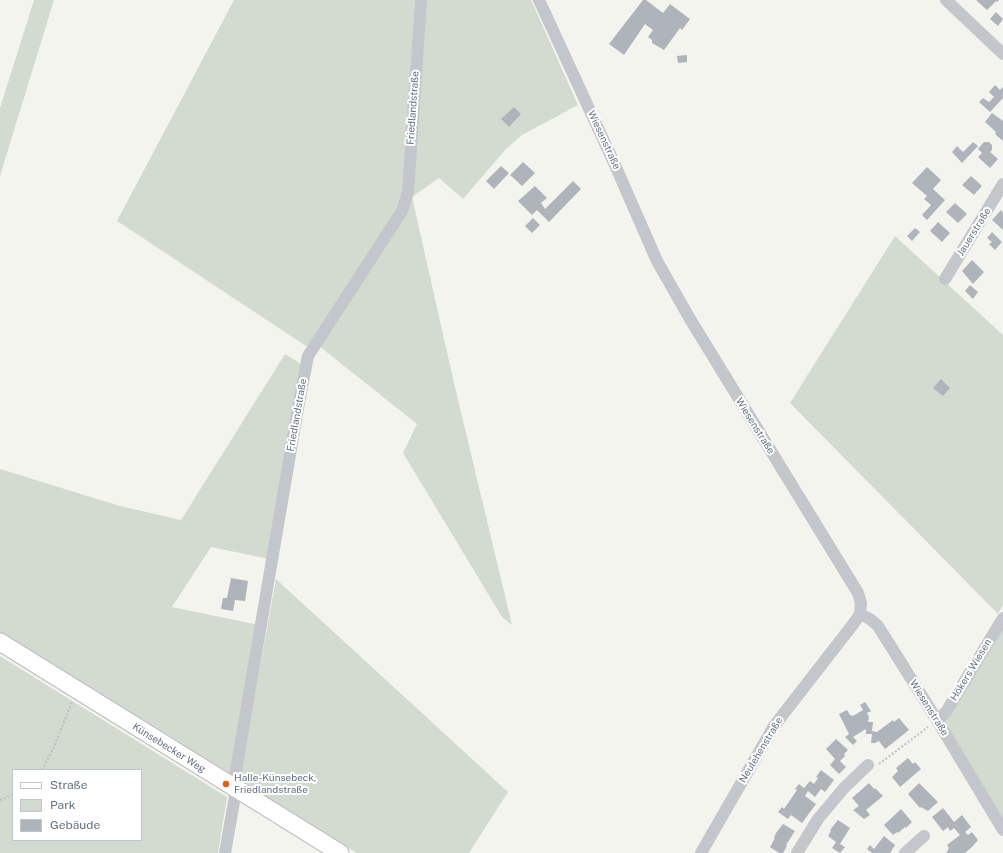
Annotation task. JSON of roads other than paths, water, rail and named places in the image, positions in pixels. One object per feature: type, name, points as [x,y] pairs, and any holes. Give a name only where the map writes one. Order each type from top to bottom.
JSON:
[{"type":"street","name":"Friedlandstraße","points":[[225,853],[235,796],[233,788],[308,356],[402,211],[408,192],[421,0]]},
{"type":"street","name":"Wiesenstraße","points":[[539,0],[612,158],[657,261],[690,319],[858,593],[861,603],[860,614],[870,619],[878,626],[1003,830]]},
{"type":"street","points":[[946,0],[1003,54]]},
{"type":"street","name":"Jauerstraße","points":[[945,279],[1001,191]]},
{"type":"street","name":"Neulehenstraße","points":[[701,853],[774,726],[860,614]]},
{"type":"street","name":"Hökers Wiesen","points":[[937,720],[946,712],[1003,618]]},
{"type":"street","name":"Künsebecker Weg","points":[[0,642],[340,853]]},
{"type":"street","points":[[797,853],[818,819],[844,788],[868,765]]},
{"type":"street","points":[[905,853],[924,836]]},
{"type":"place","name":"Halle-Künsebeck, Friedlandstraße","points":[[226,784]]}]
